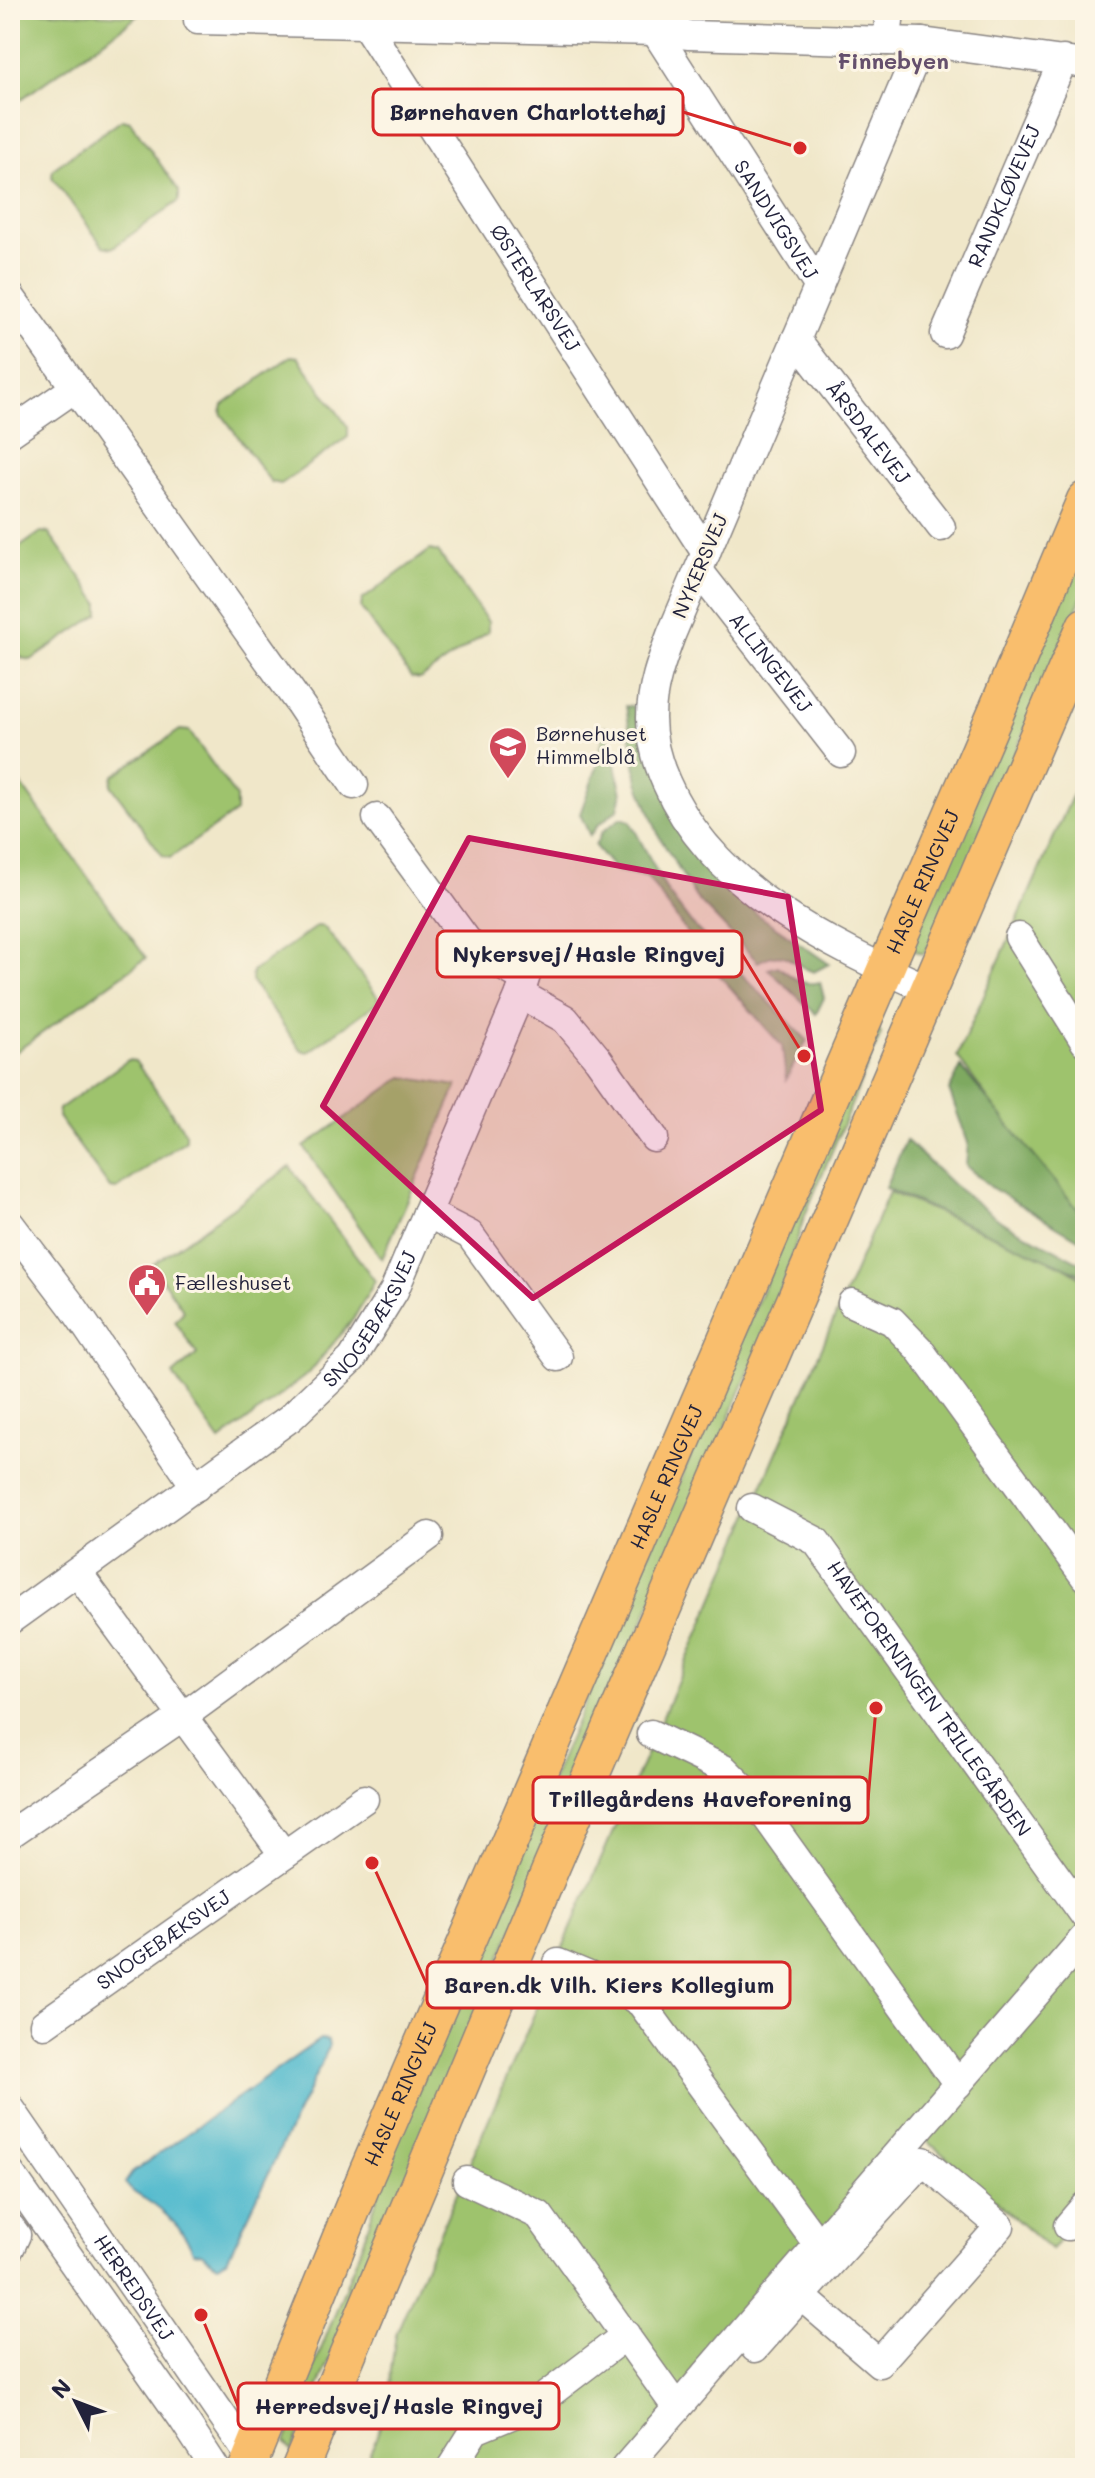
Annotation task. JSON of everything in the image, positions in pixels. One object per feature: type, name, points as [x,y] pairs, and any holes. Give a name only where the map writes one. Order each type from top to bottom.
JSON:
[{"type":"main road","name":"HASLE RINGVEJ","points":[[248,2466],[367,2173],[1085,500]]},
{"type":"main road","points":[[300,2468],[551,1868],[1085,626]]},
{"type":"street","points":[[887,41],[890,10]]},
{"type":"street","points":[[198,20],[292,16],[365,24],[489,19],[655,31],[688,22],[922,42],[1074,62]]},
{"type":"street","name":"ØSTERLARSVEJ","points":[[365,24],[702,562]]},
{"type":"street","name":"SANDVIGSVEJ","points":[[655,31],[819,287]]},
{"type":"street","name":"NYKERSVEJ","points":[[922,42],[659,665],[653,693],[652,741],[676,803],[705,843],[738,879],[796,921],[843,949],[928,989]]},
{"type":"street","name":"RANDKLØVEVEJ","points":[[945,334],[1074,62]]},
{"type":"street","points":[[10,296],[354,785]]},
{"type":"street","name":"ÅRSDALEVEJ","points":[[796,339],[941,527]]},
{"type":"street","points":[[10,433],[75,388]]},
{"type":"street","name":"ALLINGEVEJ","points":[[702,562],[841,753]]},
{"type":"street","points":[[377,818],[468,942],[480,954],[525,978],[565,1019],[598,1059],[654,1138]]},
{"type":"street","points":[[1019,937],[1085,1042]]},
{"type":"street","name":"SNOGEBÆKSVEJ","points":[[10,1620],[290,1418],[352,1359],[394,1291],[525,978]]},
{"type":"street","points":[[427,1213],[470,1235],[558,1357]]},
{"type":"street","points":[[10,1224],[78,1314],[196,1487]]},
{"type":"street","points":[[852,1303],[892,1321],[919,1349],[1085,1577]]},
{"type":"street","name":"HAVEFORENINGEN TRILLEGÅRDEN","points":[[752,1508],[816,1541],[1085,1916]]},
{"type":"street","points":[[10,1834],[182,1717],[429,1536]]},
{"type":"street","points":[[78,1573],[284,1855]]},
{"type":"street","points":[[651,1734],[724,1769],[752,1797],[958,2084]]},
{"type":"street","name":"SNOGEBÆKSVEJ","points":[[44,2024],[364,1799]]},
{"type":"street","points":[[625,2468],[1085,1937]]},
{"type":"street","points":[[558,1963],[618,1988],[641,2003],[819,2246]]},
{"type":"street","name":"HERREDSVEJ","points":[[10,2108],[248,2466]]},
{"type":"street","points":[[648,2468],[801,2296],[923,2161],[1000,2226],[879,2363],[801,2296]]},
{"type":"street","name":"HERREDSVEJ","points":[[10,2173],[215,2468]]},
{"type":"street","points":[[467,2181],[539,2215],[677,2408]]},
{"type":"street","points":[[451,2468],[475,2430],[533,2406],[626,2335]]},
{"type":"highlighted area","points":[[469,838],[788,897],[821,1110],[533,1298],[323,1106]]},
{"type":"green space","points":[[11,10],[138,16],[10,107]]},
{"type":"green space","points":[[122,119],[130,121],[179,191],[179,201],[112,248],[103,246],[52,177],[53,169]]},
{"type":"green space","points":[[291,356],[298,357],[348,427],[348,437],[281,484],[271,482],[221,413],[223,405]]},
{"type":"green space","points":[[41,532],[49,533],[99,603],[99,614],[31,660],[22,658],[10,642],[10,554]]},
{"type":"green space","points":[[1085,537],[1085,589],[937,935],[923,954],[909,948]]},
{"type":"green space","points":[[430,550],[438,552],[488,622],[488,632],[420,679],[411,677],[361,608],[362,600]]},
{"type":"green space","points":[[626,706],[638,707],[687,842],[722,883],[757,914],[829,964],[814,972],[781,956],[767,957],[758,962],[696,898],[659,836],[638,782]]},
{"type":"green space","points":[[605,725],[622,793],[618,809],[590,836],[580,814],[598,764]]},
{"type":"green space","points":[[180,730],[189,731],[236,797],[236,812],[170,858],[163,856],[111,785],[113,776]]},
{"type":"green space","points":[[1085,767],[1085,1233],[957,1056]]},
{"type":"green space","points":[[10,769],[146,958],[10,1056]]},
{"type":"green space","points":[[621,818],[630,821],[667,891],[691,923],[807,1040],[786,1080],[782,1046],[706,960],[647,877],[615,870],[595,846],[602,832]]},
{"type":"green space","points":[[317,926],[324,927],[378,997],[377,1003],[308,1052],[301,1050],[251,981],[252,972]]},
{"type":"green space","points":[[778,966],[802,982],[820,982],[824,998],[816,1014],[768,969]]},
{"type":"green space","points":[[879,1030],[881,1034],[805,1215],[772,1317],[291,2452],[285,2442],[362,2244],[396,2141],[874,1031]]},
{"type":"green space","points":[[128,1060],[135,1061],[186,1133],[186,1140],[117,1189],[110,1188],[58,1117],[59,1109]]},
{"type":"green space","points":[[961,1067],[1085,1218],[1085,1243],[992,1188],[966,1166],[968,1143],[949,1090]]},
{"type":"green space","points":[[403,1077],[457,1086],[382,1259],[304,1147]]},
{"type":"green space","points":[[906,1140],[953,1185],[1002,1222],[1085,1265],[1085,1276],[885,1188]]},
{"type":"green space","points":[[290,1167],[375,1281],[354,1318],[309,1373],[220,1441],[173,1375],[197,1354],[175,1321],[184,1311],[152,1265]]},
{"type":"green space","points":[[889,1192],[1058,1263],[1085,1280],[1085,2211],[1051,2250],[922,2136],[626,2468],[361,2468],[382,2421],[396,2334]]},
{"type":"water","points":[[320,2039],[328,2040],[329,2047],[227,2260],[217,2265],[201,2253],[193,2252],[173,2222],[125,2183],[132,2173]]},
{"type":"place","name":"Børnehaven Charlottehøj","points":[[800,148]]},
{"type":"place","name":"Børnehuset Himmelblå","points":[[508,780]]},
{"type":"place","name":"Nykersvej/Hasle Ringvej","points":[[804,1056]]},
{"type":"place","name":"Fælleshuset","points":[[147,1317]]},
{"type":"place","name":"Trillegårdens Haveforening","points":[[876,1708]]},
{"type":"place","name":"Baren.dk Vilh. Kiers Kollegium","points":[[372,1863]]},
{"type":"place","name":"Herredsvej/Hasle Ringvej","points":[[201,2315]]},
{"type":"district","name":"Finnebyen","points":[[893,61]]}]
